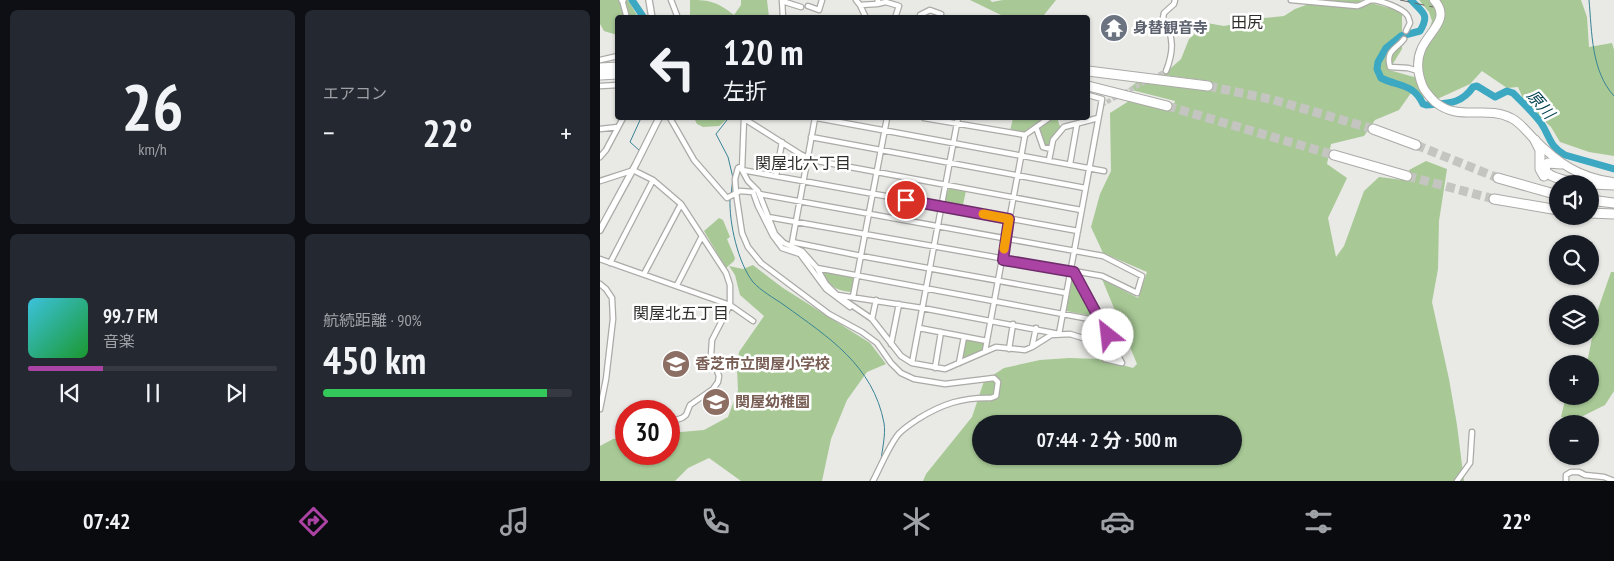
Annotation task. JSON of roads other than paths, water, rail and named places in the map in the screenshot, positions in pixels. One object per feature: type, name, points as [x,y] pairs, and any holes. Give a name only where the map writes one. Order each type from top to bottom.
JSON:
[{"type":"highway","points":[[1434,0],[1441,9],[1441,16],[1421,49],[1418,62],[1418,71],[1429,97],[1440,106],[1459,113],[1503,114],[1514,119],[1535,140],[1546,159],[1583,175],[1614,185]]},
{"type":"highway","points":[[600,68],[615,67]]},
{"type":"highway","points":[[1090,71],[1208,86]]},
{"type":"highway","points":[[600,75],[615,74]]},
{"type":"highway","points":[[1090,87],[1167,106]]},
{"type":"highway","points":[[1373,129],[1416,145]]},
{"type":"highway","points":[[1334,154],[1408,176]]},
{"type":"highway","points":[[1546,159],[1540,172],[1549,179]]},
{"type":"highway","points":[[1546,159],[1545,170],[1551,176],[1573,181],[1614,185]]},
{"type":"highway","points":[[1498,178],[1549,192]]},
{"type":"highway","points":[[1599,185],[1614,185]]},
{"type":"highway","points":[[1494,200],[1549,209]]},
{"type":"highway","points":[[1599,201],[1614,203]]},
{"type":"highway","points":[[1599,213],[1614,214]]},
{"type":"street","points":[[622,0],[626,15]]},
{"type":"street","points":[[649,0],[652,15]]},
{"type":"street","points":[[671,0],[677,15]]},
{"type":"street","points":[[808,6],[819,10],[822,0]]},
{"type":"street","points":[[856,0],[865,15]]},
{"type":"street","points":[[1166,71],[1172,50],[1170,29],[1163,18],[1164,13],[1174,4],[1175,0]]},
{"type":"street","points":[[1291,0],[1357,6],[1364,5],[1370,0],[1380,0],[1398,8],[1407,15],[1410,23],[1406,31]]},
{"type":"street","points":[[783,15],[782,1],[801,7]]},
{"type":"street","points":[[860,5],[886,2],[899,6],[894,15]]},
{"type":"street","points":[[920,15],[930,10],[941,14]]},
{"type":"street","points":[[1404,39],[1395,46],[1391,53],[1389,58],[1390,67],[1408,68],[1418,71]]},
{"type":"street","points":[[600,60],[615,57]]},
{"type":"street","points":[[600,86],[615,85]]},
{"type":"street","points":[[1060,334],[1102,99],[1090,96]]},
{"type":"street","points":[[1048,160],[1053,140],[1064,127],[1098,118]]},
{"type":"street","points":[[600,157],[606,150],[622,120]]},
{"type":"street","points":[[600,230],[658,120]]},
{"type":"street","points":[[671,120],[694,160],[727,198],[740,191],[753,192],[773,236],[782,248],[800,254],[826,289],[850,307]]},
{"type":"street","points":[[744,120],[742,168],[748,181],[759,194],[775,234],[784,243],[1066,293]]},
{"type":"street","points":[[747,120],[808,158],[877,173],[1082,210]]},
{"type":"street","points":[[792,244],[816,120]]},
{"type":"street","points":[[826,120],[1104,171]]},
{"type":"street","points":[[853,297],[887,120]]},
{"type":"street","points":[[912,363],[957,120],[1025,135]]},
{"type":"street","points":[[985,351],[1025,135],[1044,120]]},
{"type":"street","points":[[1070,164],[1076,124]]},
{"type":"street","points":[[600,129],[618,127]]},
{"type":"street","points":[[1036,127],[1043,147],[1051,149]]},
{"type":"street","points":[[811,138],[1085,188]]},
{"type":"street","points":[[776,176],[782,142]]},
{"type":"street","points":[[873,481],[898,434],[908,426],[945,404],[956,401],[992,398],[996,396],[998,382],[994,378],[960,383],[930,383],[901,373],[891,363],[877,343],[862,332],[829,314],[761,263],[748,247],[742,233],[733,195],[738,168],[1078,231]]},
{"type":"street","points":[[600,181],[632,170],[653,180],[681,204],[728,278],[731,291],[730,305],[712,340],[712,355],[719,376],[718,382],[713,389],[690,405],[686,415],[680,419]]},
{"type":"street","points":[[610,263],[653,180]]},
{"type":"street","points":[[759,194],[1103,256],[1142,276],[1137,293],[1102,276],[768,217]]},
{"type":"street","points":[[644,274],[681,204]]},
{"type":"street","points":[[677,285],[702,236]]},
{"type":"street","points":[[792,244],[802,251],[817,268],[826,284],[872,320],[901,356],[912,363],[935,368],[945,369],[996,347],[1025,350],[1051,335],[1060,334],[1070,334],[1086,339],[1101,356],[1122,363],[1072,272]]},
{"type":"street","points":[[600,259],[730,305],[753,321]]},
{"type":"street","points":[[817,268],[1100,321]]},
{"type":"street","points":[[600,284],[612,298],[614,319],[600,409]]},
{"type":"street","points":[[837,294],[1036,328],[1060,334]]},
{"type":"street","points":[[872,320],[876,300]]},
{"type":"street","points":[[892,344],[899,304]]},
{"type":"street","points":[[1009,349],[1013,324]]},
{"type":"street","points":[[919,328],[987,342]]},
{"type":"street","points":[[1032,347],[1036,328]]},
{"type":"street","points":[[935,368],[941,332]]},
{"type":"street","points":[[959,363],[964,336]]},
{"type":"street","points":[[1457,481],[1470,463],[1472,432]]},
{"type":"street","points":[[1566,481],[1566,475],[1571,472],[1579,472],[1614,481]]},
{"type":"waterway","name":"原川","points":[[632,0],[642,15]]},
{"type":"waterway","name":"原川","points":[[1411,0],[1424,14],[1423,25],[1420,31],[1401,36],[1386,48],[1378,62],[1377,69],[1381,78],[1405,86],[1415,92],[1423,104],[1426,105],[1458,100],[1473,87],[1477,86],[1495,97],[1507,91],[1513,93],[1538,119],[1560,152],[1614,169]]},
{"type":"waterway","points":[[1589,0],[1592,38],[1597,63],[1606,86],[1614,96]]},
{"type":"waterway","points":[[640,120],[630,142],[640,151]]},
{"type":"waterway","points":[[727,120],[716,134],[728,157],[733,178],[731,195]]},
{"type":"waterway","points":[[730,199],[731,219],[739,254],[753,282],[832,341],[859,369],[870,385],[884,423],[881,461]]},
{"type":"tunnel","points":[[1101,105],[1166,71]]},
{"type":"tunnel","points":[[1208,86],[1274,100],[1373,129]]},
{"type":"tunnel","points":[[1167,106],[1334,155]]},
{"type":"tunnel","points":[[1416,145],[1498,178]]},
{"type":"tunnel","points":[[1407,176],[1494,199]]},
{"type":"railway","points":[[1400,0],[1433,7]]},
{"type":"place","name":"身替観音寺","points":[[1114,28]]},
{"type":"place","name":"香芝市立関屋小学校","points":[[676,364]]},
{"type":"place","name":"関屋幼稚園","points":[[716,402]]},
{"type":"district","name":"田尻","points":[[1247,22]]},
{"type":"district","name":"関屋北六丁目","points":[[803,163]]},
{"type":"district","name":"関屋北五丁目","points":[[681,313]]}]
